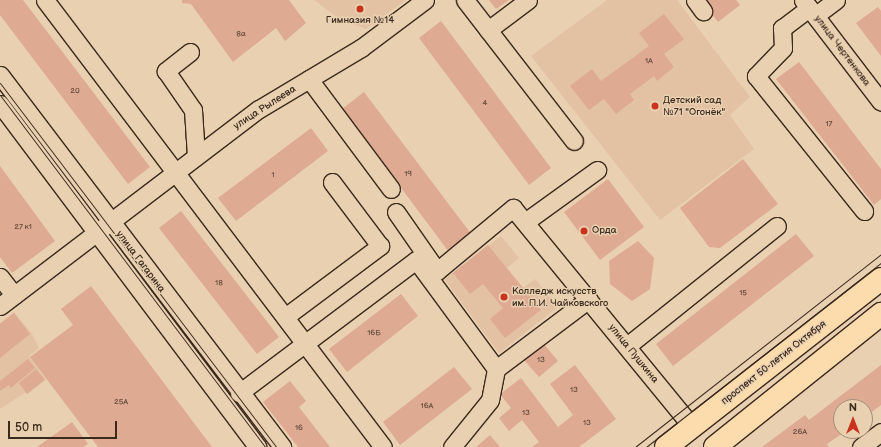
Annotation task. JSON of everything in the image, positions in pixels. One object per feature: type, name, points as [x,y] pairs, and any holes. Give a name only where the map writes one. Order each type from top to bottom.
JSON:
[{"type":"main road","name":"проспект 50-летия Октября","points":[[666,447],[881,279]]},
{"type":"main road","points":[[728,443],[881,314]]},
{"type":"street","points":[[45,0],[383,447]]},
{"type":"street","name":"улица Рылеева","points":[[0,306],[109,221],[259,109],[361,48],[425,0]]},
{"type":"street","points":[[465,0],[574,141]]},
{"type":"street","points":[[488,30],[528,0]]},
{"type":"street","points":[[836,0],[809,8],[782,28],[783,48],[756,76],[864,211]]},
{"type":"street","name":"улица Чертенкова","points":[[809,8],[881,102]]},
{"type":"street","points":[[190,52],[166,71],[193,110],[196,156]]},
{"type":"street","name":"улица Гагарина","points":[[0,75],[239,393],[282,447]]},
{"type":"street","points":[[309,79],[391,190]]},
{"type":"street","name":"улица Гагарина","points":[[0,104],[252,445]]},
{"type":"street","points":[[525,222],[597,170]]},
{"type":"street","points":[[285,318],[380,246],[332,182]]},
{"type":"street","name":"улица Пушкина","points":[[396,212],[437,270],[513,208],[589,299],[692,427]]},
{"type":"street","points":[[627,346],[777,226]]},
{"type":"street","points":[[239,393],[416,260],[496,368]]},
{"type":"street","points":[[0,276],[14,295]]},
{"type":"street","points":[[452,447],[490,400],[496,368],[589,299]]},
{"type":"street","points":[[252,445],[268,429]]},
{"type":"street","points":[[861,447],[881,432]]},
{"type":"shaded area","name":"Гимназия №14","points":[[314,0],[406,0],[366,29],[338,18]]},
{"type":"shaded area","name":"Детский сад №71 \"Огонёк\"","points":[[607,0],[677,0],[750,97],[730,115],[754,149],[660,220],[531,56]]},
{"type":"shaded area","name":"Колледж искусств им. П.И. Чайковского","points":[[501,236],[519,258],[507,268],[523,288],[535,279],[558,307],[499,353],[444,279]]},
{"type":"shaded area","points":[[14,312],[31,332],[39,348],[29,356],[46,379],[0,409],[0,323]]},
{"type":"building","points":[[0,0],[23,0],[150,167],[128,184],[0,15]]},
{"type":"building","points":[[182,0],[289,0],[306,23],[285,41],[276,28],[233,62],[191,4],[182,3]]},
{"type":"building","points":[[489,0],[509,0],[496,9]]},
{"type":"building","points":[[701,0],[736,0],[740,5],[718,22]]},
{"type":"building","points":[[878,7],[881,11],[881,56],[856,23]]},
{"type":"building","points":[[664,14],[684,39],[664,54],[674,67],[657,81],[654,76],[630,94],[634,100],[616,114],[604,99],[589,110],[570,86],[592,69],[601,81],[649,46],[639,33]]},
{"type":"building","points":[[441,21],[551,168],[529,185],[419,38]]},
{"type":"building","points":[[799,62],[881,169],[881,199],[874,205],[776,79]]},
{"type":"building","points":[[364,92],[475,239],[452,256],[342,109]]},
{"type":"building","points":[[311,128],[328,151],[236,221],[218,198]]},
{"type":"building","points":[[743,159],[778,204],[720,248],[709,247],[680,208]]},
{"type":"building","points":[[0,166],[55,241],[12,273],[0,257]]},
{"type":"building","points":[[608,179],[644,227],[600,260],[564,212]]},
{"type":"building","points":[[181,211],[279,337],[257,354],[159,228]]},
{"type":"building","points":[[796,234],[814,256],[673,366],[656,344]]},
{"type":"building","points":[[638,241],[654,258],[650,289],[632,301],[610,284],[609,261]]},
{"type":"building","points":[[488,245],[541,310],[505,338],[490,319],[503,308],[483,284],[470,294],[453,273]]},
{"type":"building","points":[[91,286],[212,447],[98,447],[30,357],[73,325],[61,309]]},
{"type":"building","points":[[401,294],[418,316],[347,372],[329,349]]},
{"type":"building","points":[[14,313],[30,334],[0,358],[0,324]]},
{"type":"building","points":[[542,342],[558,361],[539,377],[523,359]]},
{"type":"building","points":[[28,359],[35,368],[11,388],[9,385],[0,391],[0,381]]},
{"type":"building","points":[[575,365],[616,419],[579,447],[532,447],[539,442],[522,420],[509,431],[499,418],[511,408],[500,394],[521,378],[558,427],[573,415],[550,384]]},
{"type":"building","points":[[881,365],[881,405],[873,411],[873,399],[836,399]]},
{"type":"building","points":[[454,367],[472,389],[400,445],[383,422]]},
{"type":"building","points":[[36,369],[45,380],[27,394],[19,383]]},
{"type":"building","points":[[290,381],[306,401],[299,407],[330,447],[298,447],[263,402]]},
{"type":"building","points":[[833,402],[833,439],[834,439],[827,444],[829,447],[762,447],[805,415],[809,420]]},
{"type":"building","points":[[72,422],[88,444],[83,447],[37,447]]},
{"type":"building","points":[[490,435],[500,447],[476,447]]},
{"type":"tram line","points":[[0,83],[276,447]]},
{"type":"tram line","points":[[0,95],[265,447]]},
{"type":"tram line","points":[[635,447],[881,254]]},
{"type":"tram line","points":[[646,447],[881,263]]},
{"type":"place","name":"Гимназия №14","points":[[360,9]]},
{"type":"place","name":"Детский сад №71 \"Огонёк\"","points":[[655,106]]},
{"type":"place","name":"Орда","points":[[584,231]]},
{"type":"place","name":"Колледж искусств им. П.И. Чайковского","points":[[504,297]]}]
